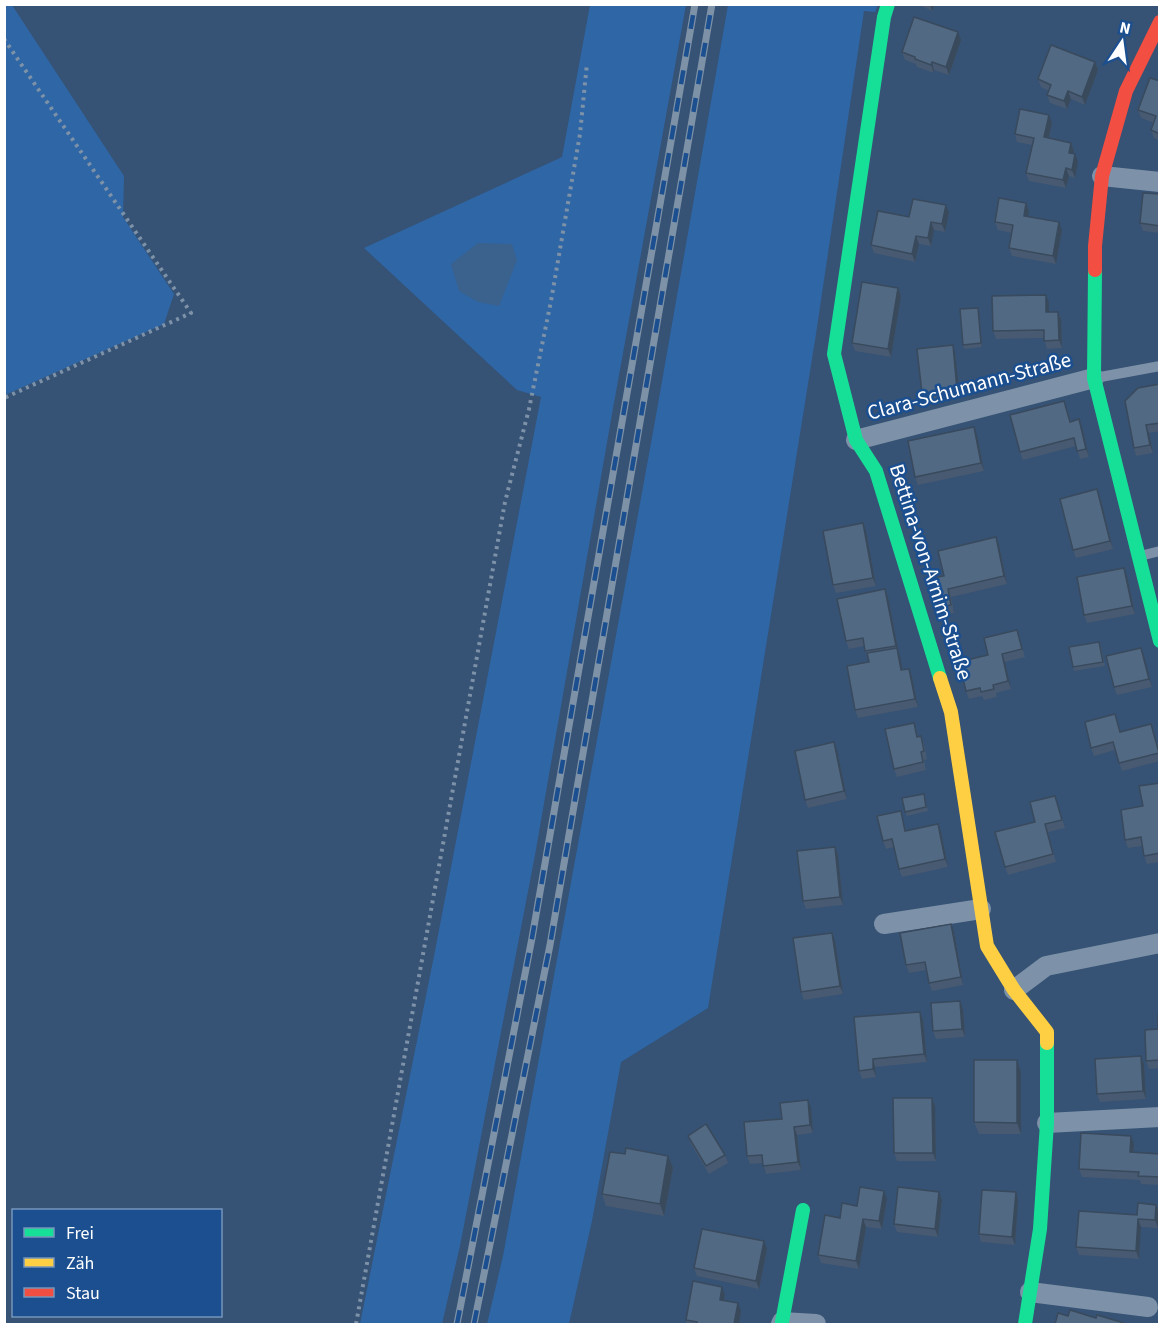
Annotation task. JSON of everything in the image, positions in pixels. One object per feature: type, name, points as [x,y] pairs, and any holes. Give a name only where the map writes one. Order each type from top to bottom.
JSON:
[{"type":"street","name":"Bettina-von-Arnim-Straße","points":[[888,4],[884,17],[834,354],[856,440],[876,471],[951,712],[987,946],[1014,990],[1047,1032],[1047,1123],[1040,1229],[1025,1324]]},
{"type":"street","name":"Clara-Schumann-Straße","points":[[1160,22],[1126,91],[1102,176],[1095,246],[1094,378],[1160,641]]},
{"type":"street","points":[[1102,176],[1160,182]]},
{"type":"street","name":"Clara-Schumann-Straße","points":[[856,440],[1094,378]]},
{"type":"street","points":[[884,924],[981,909]]},
{"type":"street","points":[[1014,990],[1046,966],[1160,943]]},
{"type":"street","points":[[1047,1123],[1160,1117]]},
{"type":"street","points":[[803,1210],[781,1323],[816,1324]]},
{"type":"street","points":[[1030,1292],[1148,1307]]},
{"type":"lane","name":"Clara-Schumann-Straße","points":[[1094,378],[1160,366]]},
{"type":"lane","points":[[1139,557],[1160,551]]},
{"type":"path","points":[[4,39],[191,313],[4,398]]},
{"type":"path","points":[[356,1324],[505,502],[529,409],[551,301],[580,134],[587,63]]},
{"type":"shaded area","points":[[4,5],[12,5],[124,176],[123,217],[174,294],[164,324],[5,395]]},
{"type":"shaded area","points":[[590,5],[686,5],[535,855],[460,1246],[442,1324],[360,1324],[435,951],[541,397],[517,390],[364,248],[562,157]]},
{"type":"shaded area","points":[[728,5],[878,5],[875,12],[864,11],[816,334],[708,1008],[621,1062],[592,1221],[569,1324],[487,1324],[503,1256]]},
{"type":"shaded area","points":[[478,243],[512,244],[517,260],[499,306],[478,302],[459,291],[451,264]]},
{"type":"building","points":[[914,17],[958,32],[946,67],[932,62],[931,65],[902,52]]},
{"type":"building","points":[[1051,45],[1095,62],[1082,97],[1068,91],[1064,101],[1047,95],[1051,85],[1038,79]]},
{"type":"building","points":[[1150,78],[1160,81],[1160,134],[1151,130],[1156,116],[1138,110]]},
{"type":"building","points":[[1020,109],[1049,115],[1044,137],[1071,143],[1069,153],[1075,154],[1072,170],[1066,168],[1063,180],[1026,173],[1034,138],[1015,134]]},
{"type":"building","points":[[1143,193],[1160,194],[1160,226],[1140,223]]},
{"type":"building","points":[[999,198],[1026,203],[1024,216],[1059,222],[1053,256],[1009,248],[1013,225],[995,222]]},
{"type":"building","points":[[913,199],[946,205],[942,224],[931,222],[928,238],[916,236],[912,254],[871,245],[878,211],[909,217]]},
{"type":"building","points":[[862,282],[898,288],[888,349],[852,343]]},
{"type":"building","points":[[1046,295],[1046,312],[1058,312],[1059,340],[1044,341],[1044,330],[993,331],[992,296]]},
{"type":"building","points":[[978,308],[981,343],[963,345],[960,309]]},
{"type":"building","points":[[953,345],[957,390],[922,393],[917,349]]},
{"type":"building","points":[[1160,384],[1160,423],[1146,425],[1150,445],[1134,448],[1125,401],[1138,388]]},
{"type":"building","points":[[1064,401],[1070,422],[1079,419],[1086,449],[1077,451],[1074,438],[1020,452],[1010,415]]},
{"type":"building","points":[[974,427],[981,463],[915,477],[908,441]]},
{"type":"building","points":[[1097,489],[1110,541],[1073,550],[1060,499]]},
{"type":"building","points":[[863,523],[873,578],[833,585],[823,531]]},
{"type":"building","points":[[996,537],[1004,576],[948,589],[951,605],[939,607],[932,578],[944,576],[938,551]]},
{"type":"building","points":[[1124,568],[1132,606],[1084,615],[1077,577]]},
{"type":"building","points":[[885,589],[896,646],[865,651],[863,638],[846,641],[837,599]]},
{"type":"building","points":[[1017,630],[1022,649],[1002,654],[1008,681],[993,685],[994,689],[981,692],[980,688],[966,691],[959,662],[988,655],[984,638]]},
{"type":"building","points":[[1099,642],[1103,662],[1073,667],[1069,647]]},
{"type":"building","points":[[897,648],[901,670],[909,669],[915,699],[855,710],[847,666],[869,662],[867,653]]},
{"type":"building","points":[[1141,648],[1149,679],[1114,687],[1106,656]]},
{"type":"building","points":[[1115,714],[1120,732],[1151,724],[1159,753],[1119,763],[1113,742],[1091,748],[1085,722]]},
{"type":"building","points":[[914,723],[917,737],[921,736],[924,751],[921,752],[923,762],[894,769],[885,729]]},
{"type":"building","points":[[834,742],[844,791],[805,800],[795,751]]},
{"type":"building","points":[[1160,783],[1160,853],[1144,856],[1141,837],[1125,840],[1121,810],[1143,806],[1139,786]]},
{"type":"building","points":[[924,794],[926,807],[905,812],[902,798]]},
{"type":"building","points":[[1055,796],[1062,820],[1045,824],[1053,854],[1005,867],[995,832],[1035,822],[1030,802]]},
{"type":"building","points":[[901,811],[905,831],[938,824],[945,859],[899,869],[892,839],[883,841],[877,816]]},
{"type":"building","points":[[835,847],[840,897],[803,901],[797,851]]},
{"type":"building","points":[[951,924],[961,977],[929,983],[925,962],[906,965],[900,933]]},
{"type":"building","points":[[832,933],[840,986],[801,992],[793,938]]},
{"type":"building","points":[[960,1001],[962,1029],[933,1031],[931,1003]]},
{"type":"building","points":[[920,1012],[924,1054],[873,1059],[873,1069],[859,1071],[854,1017]]},
{"type":"building","points":[[1158,1015],[1160,1015],[1159,1060],[1146,1061],[1145,1030],[1158,1029]]},
{"type":"building","points":[[1141,1056],[1143,1091],[1097,1094],[1095,1059]]},
{"type":"building","points":[[974,1060],[1017,1060],[1017,1123],[974,1122]]},
{"type":"building","points":[[893,1098],[932,1098],[933,1153],[894,1153]]},
{"type":"building","points":[[808,1100],[810,1125],[794,1127],[798,1162],[763,1166],[762,1155],[747,1156],[744,1122],[782,1119],[780,1103]]},
{"type":"building","points":[[706,1124],[725,1155],[706,1166],[688,1136]]},
{"type":"building","points":[[1081,1133],[1131,1136],[1130,1152],[1160,1154],[1160,1177],[1138,1176],[1139,1172],[1079,1169]]},
{"type":"building","points":[[626,1148],[668,1156],[660,1204],[602,1194],[610,1152],[625,1154]]},
{"type":"building","points":[[860,1187],[884,1191],[879,1221],[863,1219],[856,1261],[818,1255],[825,1215],[840,1218],[842,1203],[857,1206]]},
{"type":"building","points":[[898,1187],[939,1192],[935,1229],[894,1224]]},
{"type":"building","points":[[982,1190],[1016,1192],[1012,1237],[979,1234]]},
{"type":"building","points":[[1138,1203],[1156,1205],[1155,1220],[1138,1219],[1136,1251],[1076,1247],[1079,1211],[1137,1215]]},
{"type":"building","points":[[702,1229],[764,1241],[756,1281],[694,1268]]},
{"type":"building","points":[[693,1281],[722,1287],[720,1300],[738,1303],[734,1324],[697,1324],[697,1322],[686,1320]]},
{"type":"building","points":[[1070,1310],[1096,1318],[1097,1315],[1124,1324],[1055,1324],[1058,1313],[1068,1316]]},
{"type":"railway","points":[[457,1324],[532,938],[695,4]]},
{"type":"railway","points":[[474,1324],[550,945],[712,4]]},
{"type":"traffic: fast","points":[[888,4],[884,17],[834,354],[856,440],[876,471],[940,678]]},
{"type":"traffic: fast","points":[[1095,270],[1094,378],[1160,641]]},
{"type":"traffic: fast","points":[[1025,1324],[1040,1229],[1047,1123],[1047,1043]]},
{"type":"traffic: fast","points":[[782,1322],[803,1210]]},
{"type":"traffic: slow","points":[[940,678],[951,712],[987,946],[1014,990],[1047,1032],[1047,1043]]},
{"type":"traffic: jam","points":[[1095,270],[1102,176],[1126,91],[1160,22]]}]
